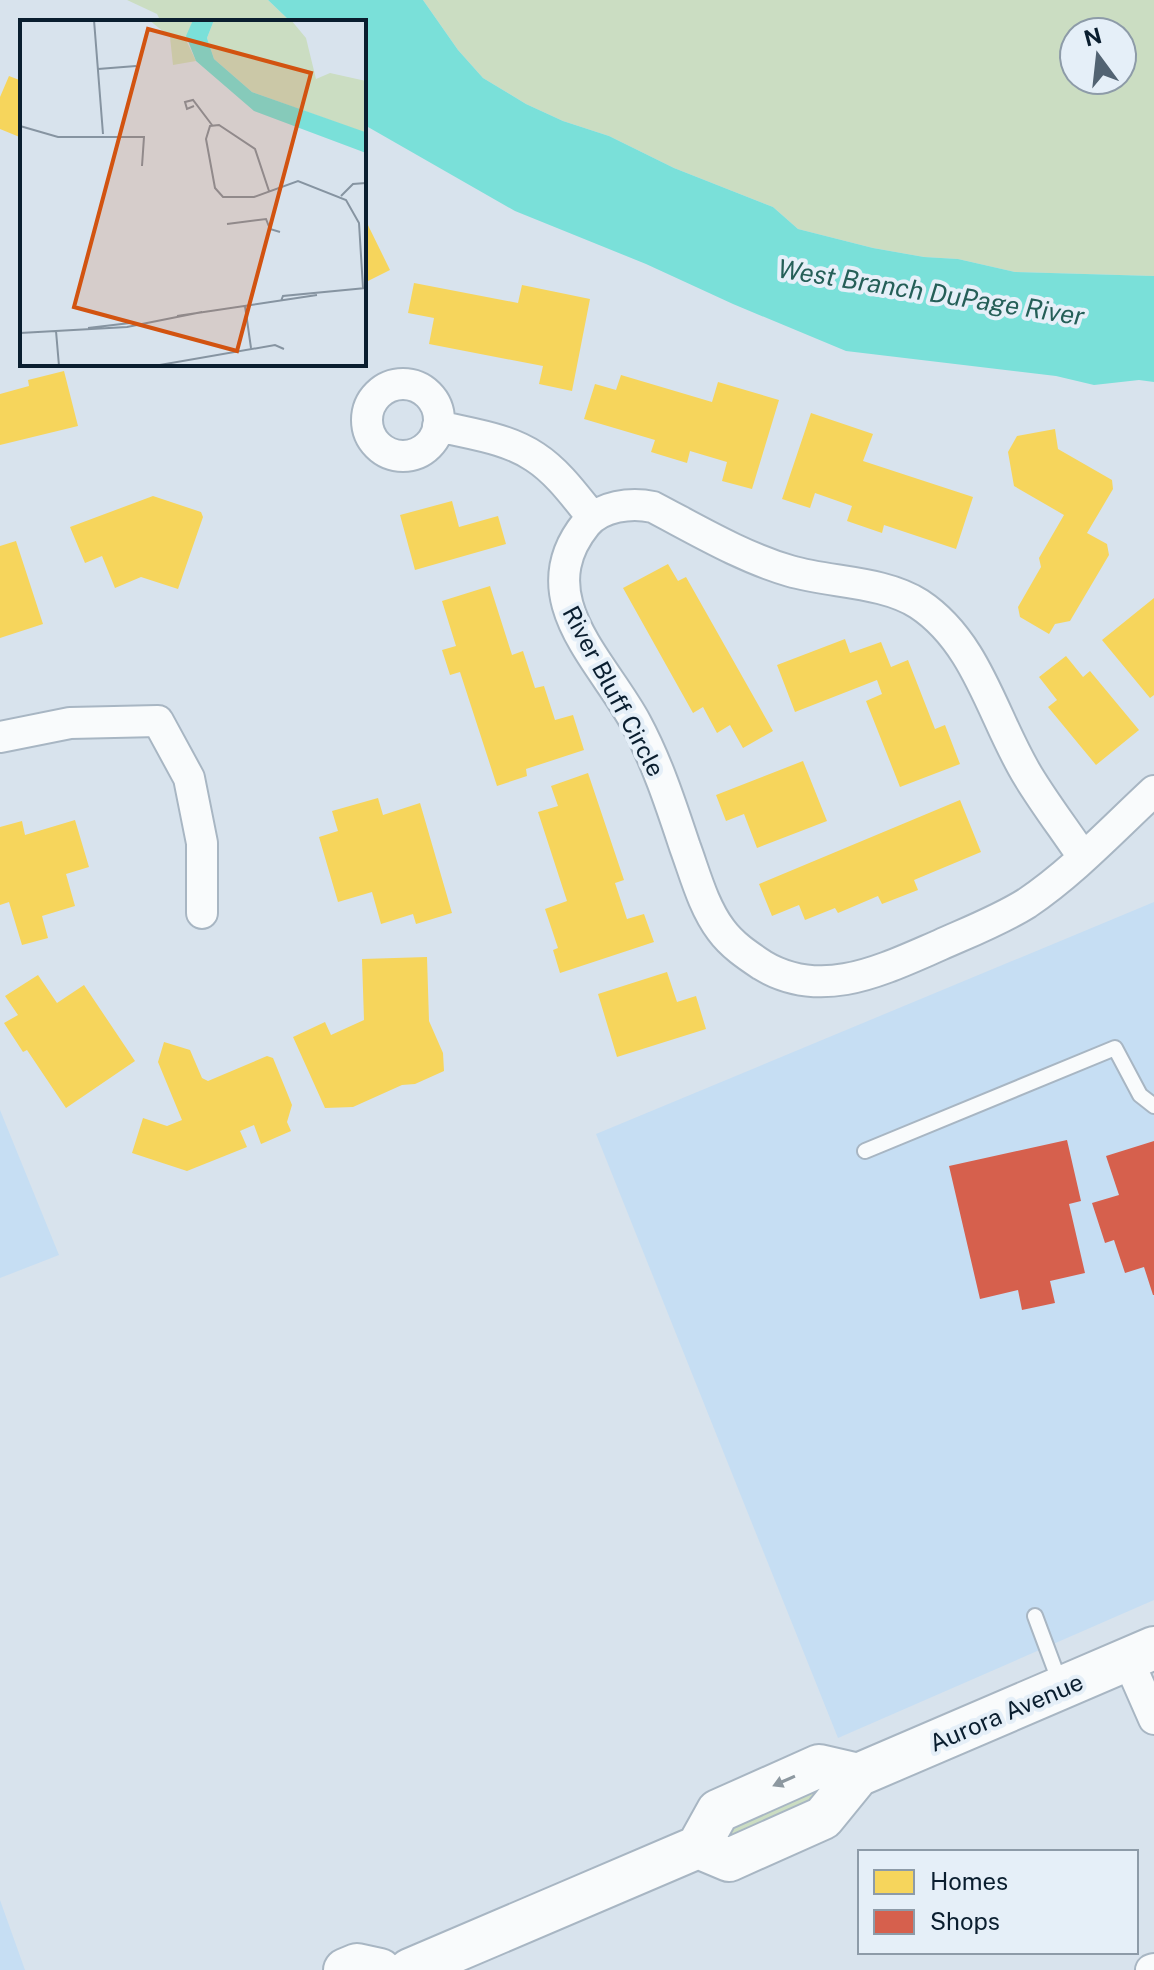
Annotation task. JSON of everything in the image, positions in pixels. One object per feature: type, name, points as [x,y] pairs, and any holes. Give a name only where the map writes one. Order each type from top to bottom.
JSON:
[{"type":"main road","name":"Aurora Avenue","points":[[410,1970],[698,1847],[718,1811],[819,1766],[858,1775],[1141,1654]]},
{"type":"main road","points":[[345,1970],[357,1965],[380,1970]]},
{"type":"street","points":[[438,426],[510,444],[535,457],[556,474],[592,517],[621,505],[638,503],[653,507],[743,553],[786,570],[823,580],[880,589],[917,603],[948,628],[964,650],[1028,776],[1083,857]]},
{"type":"street","name":"River Bluff Circle","points":[[592,517],[582,529],[563,574],[564,597],[575,627],[636,723],[666,792],[702,894],[721,930],[743,953],[772,971],[823,982],[845,981],[874,974],[945,943],[1025,904],[1056,881],[1154,791]]},
{"type":"street","points":[[0,737],[70,723],[158,721],[189,778],[202,843],[202,913]]},
{"type":"street","points":[[1141,1654],[1154,1719]]},
{"type":"lane","points":[[865,1151],[1115,1048],[1140,1095],[1154,1106]]},
{"type":"lane","points":[[1035,1616],[1062,1687]]},
{"type":"shaded area","points":[[127,0],[268,0],[289,20],[160,20],[157,14]]},
{"type":"shaded area","points":[[423,0],[1154,0],[1154,276],[1015,272],[958,259],[873,248],[798,229],[773,207],[674,168],[609,136],[563,121],[526,104],[483,78],[458,50]]},
{"type":"shaded area","points":[[1154,902],[1154,1600],[838,1738],[596,1134]]},
{"type":"shaded area","points":[[0,1110],[59,1255],[0,1278]]},
{"type":"shaded area","points":[[840,1779],[807,1804],[724,1841],[719,1831]]},
{"type":"shaded area","points":[[0,1900],[25,1970],[0,1970]]},
{"type":"water","name":"West Branch DuPage River","points":[[268,0],[423,0],[458,50],[483,78],[526,104],[563,121],[609,136],[674,168],[773,207],[798,229],[873,248],[958,259],[1015,272],[1154,276],[1154,382],[1139,380],[1094,385],[1056,376],[846,351],[733,304],[646,264],[515,211],[368,127],[366,20],[289,20]]},
{"type":"building: Homes","points":[[9,76],[20,80],[20,137],[0,129],[0,97]]},
{"type":"building: Homes","points":[[366,221],[390,270],[366,282]]},
{"type":"building: Homes","points":[[414,283],[518,303],[522,285],[590,299],[572,391],[539,384],[543,366],[429,344],[434,318],[408,313]]},
{"type":"building: Homes","points":[[64,371],[78,426],[0,445],[0,394],[29,386],[28,380]]},
{"type":"building: Homes","points":[[621,375],[712,402],[718,382],[779,400],[752,489],[722,481],[727,462],[690,451],[687,463],[651,452],[655,440],[584,419],[595,384],[616,390]]},
{"type":"building: Homes","points":[[811,413],[873,434],[863,461],[973,497],[956,549],[884,525],[882,533],[847,521],[852,506],[815,493],[810,508],[782,499]]},
{"type":"building: Homes","points":[[1055,429],[1058,449],[1112,480],[1113,489],[1087,533],[1107,544],[1109,555],[1070,621],[1055,624],[1049,634],[1020,617],[1018,607],[1041,567],[1039,558],[1064,515],[1014,486],[1008,452],[1017,436]]},
{"type":"building: Homes","points":[[153,496],[201,512],[203,517],[178,589],[141,577],[115,588],[102,556],[85,563],[70,527]]},
{"type":"building: Homes","points":[[452,501],[459,527],[498,516],[506,544],[415,570],[400,515]]},
{"type":"building: Homes","points":[[16,541],[43,624],[0,638],[0,546]]},
{"type":"building: Homes","points":[[668,564],[678,581],[686,577],[773,731],[743,748],[730,725],[717,733],[703,707],[693,713],[623,588]]},
{"type":"building: Homes","points":[[490,586],[512,655],[523,651],[535,688],[544,686],[555,720],[573,715],[584,750],[526,769],[527,776],[497,786],[460,672],[450,675],[442,650],[456,646],[442,601]]},
{"type":"building: Homes","points":[[1154,598],[1154,695],[1150,698],[1102,640]]},
{"type":"building: Homes","points":[[845,639],[850,653],[881,642],[891,667],[908,660],[935,729],[945,725],[960,764],[900,787],[866,701],[882,694],[877,680],[795,712],[777,665]]},
{"type":"building: Homes","points":[[1066,656],[1083,677],[1090,671],[1139,730],[1096,765],[1048,707],[1057,700],[1039,677]]},
{"type":"building: Homes","points":[[803,761],[827,821],[757,848],[744,814],[726,821],[716,795]]},
{"type":"building: Homes","points":[[588,773],[624,880],[615,883],[627,919],[644,914],[654,942],[560,973],[553,950],[558,948],[545,909],[567,901],[538,812],[558,806],[551,786]]},
{"type":"building: Homes","points":[[378,798],[383,815],[420,803],[452,913],[416,924],[413,914],[381,924],[372,892],[338,902],[319,837],[338,831],[332,811]]},
{"type":"building: Homes","points":[[960,800],[981,852],[914,880],[918,890],[882,904],[878,896],[838,913],[835,908],[805,920],[799,905],[772,916],[759,884]]},
{"type":"building: Homes","points":[[75,820],[89,867],[66,874],[75,906],[42,916],[48,938],[22,945],[9,902],[0,905],[0,827],[22,821],[25,835]]},
{"type":"building: Homes","points":[[427,957],[429,1021],[443,1053],[444,1071],[415,1084],[402,1085],[353,1107],[325,1108],[293,1037],[325,1022],[331,1035],[364,1020],[362,959]]},
{"type":"building: Homes","points":[[667,972],[677,1002],[696,996],[706,1029],[617,1057],[598,994]]},
{"type":"building: Homes","points":[[38,975],[57,1003],[84,985],[135,1061],[66,1108],[27,1050],[23,1052],[4,1023],[18,1015],[5,996]]},
{"type":"building: Homes","points":[[164,1042],[190,1050],[202,1078],[208,1081],[267,1056],[273,1058],[292,1105],[287,1122],[291,1131],[261,1144],[254,1125],[240,1131],[247,1147],[187,1171],[132,1153],[143,1118],[167,1126],[182,1120],[158,1062]]},
{"type":"building: Shops","points":[[1067,1140],[1081,1201],[1069,1204],[1085,1273],[1050,1281],[1055,1303],[1022,1310],[1018,1290],[980,1299],[949,1166]]},
{"type":"building: Shops","points":[[1154,1141],[1153,1295],[1144,1267],[1125,1273],[1114,1240],[1105,1243],[1092,1203],[1119,1195],[1106,1156]]}]
